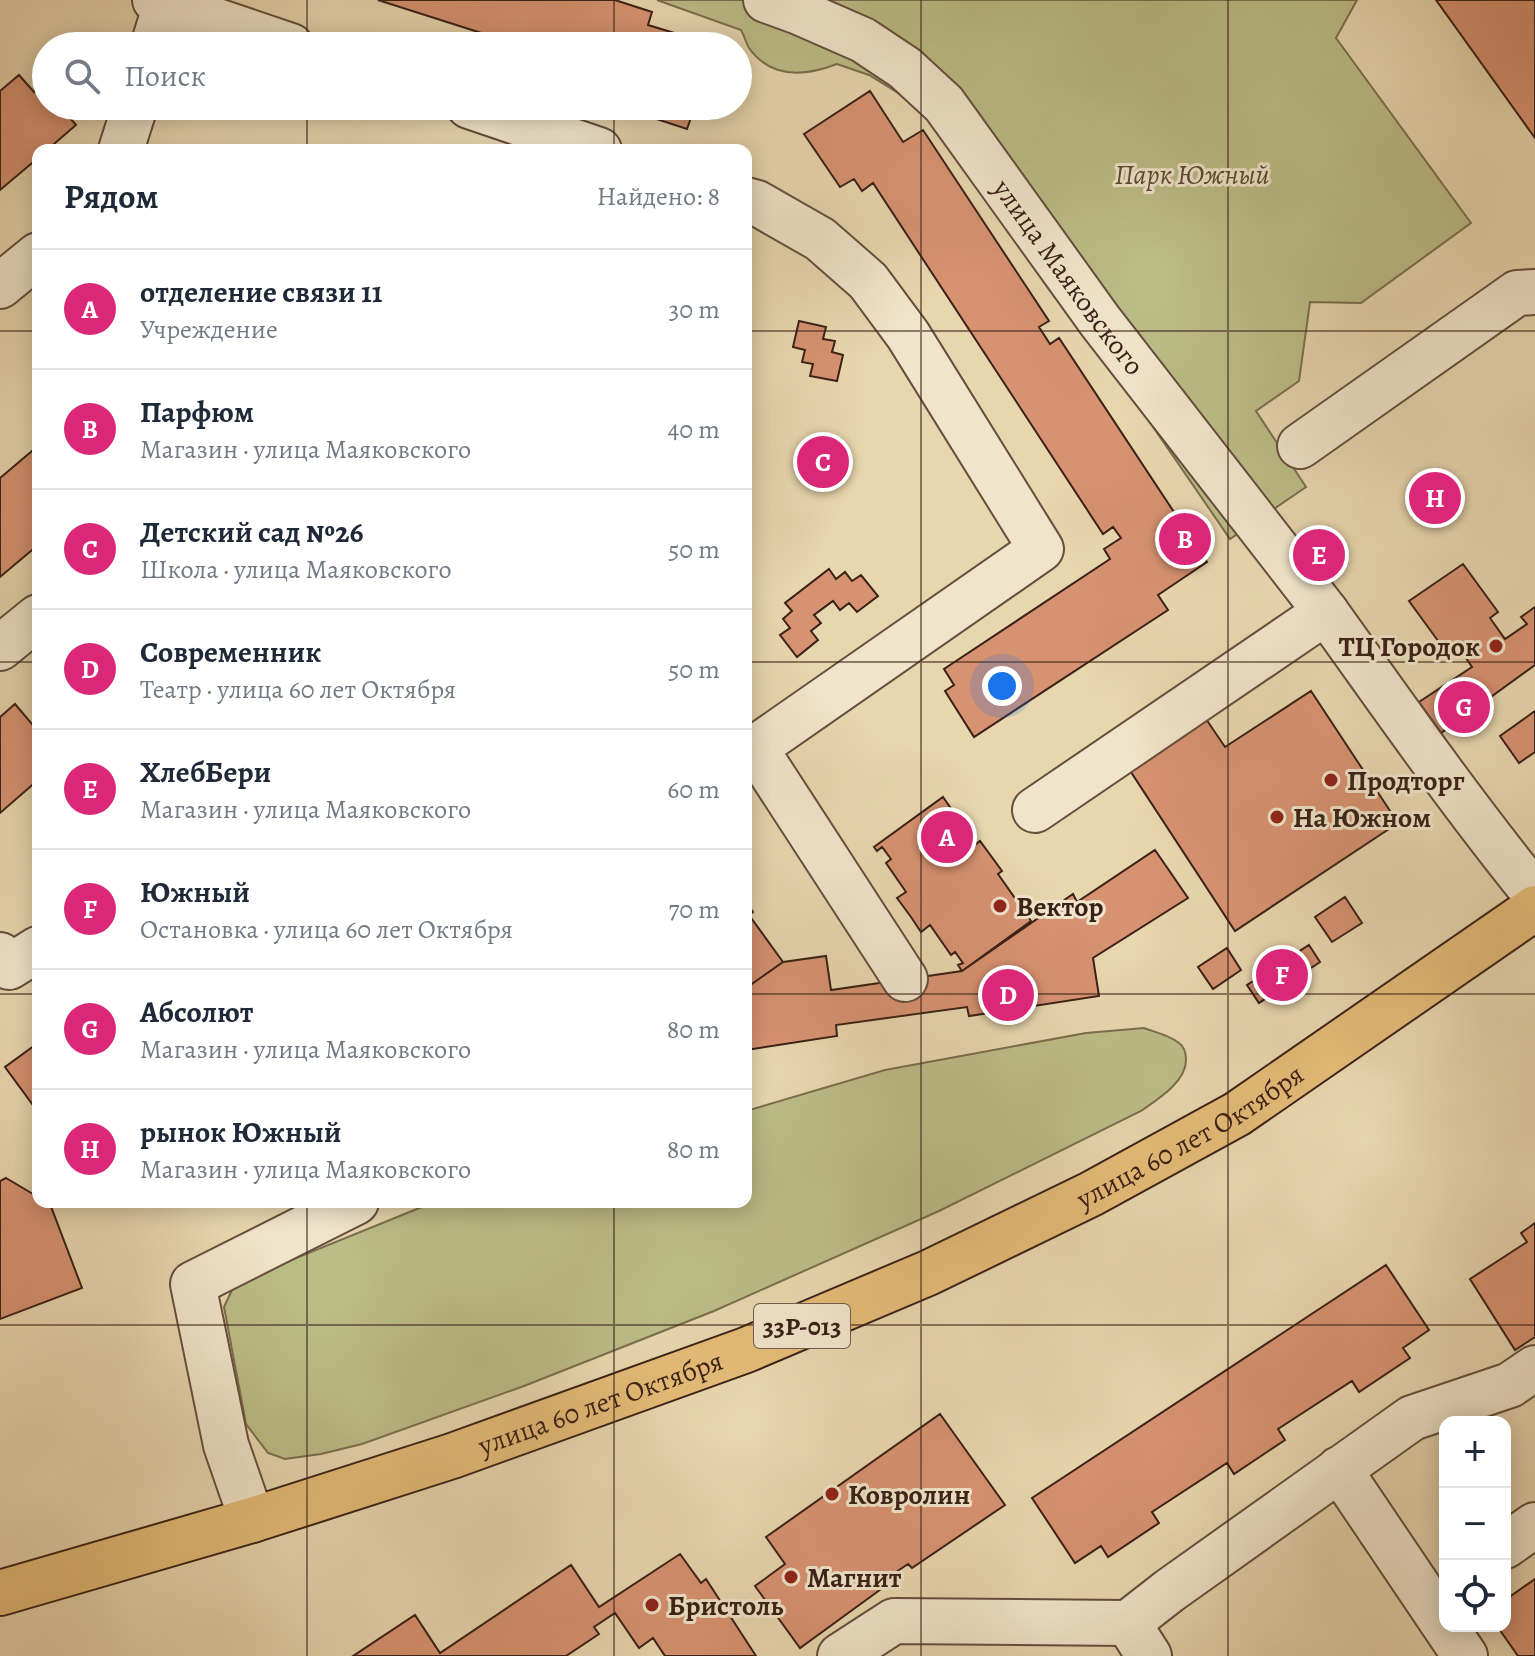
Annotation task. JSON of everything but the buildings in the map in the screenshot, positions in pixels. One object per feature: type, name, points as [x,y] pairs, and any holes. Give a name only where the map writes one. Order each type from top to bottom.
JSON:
[{"type":"main road","name":"улица 60 лет Октября","points":[[0,1593],[252,1520],[452,1456],[746,1350],[928,1273],[1091,1194],[1237,1114],[1535,908]]},
{"type":"street","name":"улица Маяковского","points":[[766,0],[863,40],[905,68],[944,104],[1100,321],[1326,612],[1434,764],[1535,894]]},
{"type":"street","points":[[155,32],[160,2],[249,32]]},
{"type":"street","points":[[123,144],[131,120]]},
{"type":"street","points":[[510,120],[581,144]]},
{"type":"street","points":[[752,202],[820,239],[868,281],[908,335],[1041,549],[752,748]]},
{"type":"street","points":[[0,286],[32,260]]},
{"type":"street","points":[[1300,446],[1517,293],[1535,292]]},
{"type":"street","points":[[1035,810],[1326,612]]},
{"type":"street","points":[[0,648],[32,622]]},
{"type":"street","points":[[752,752],[905,979]]},
{"type":"street","points":[[0,955],[9,967],[32,953]]},
{"type":"street","points":[[252,1520],[226,1445],[193,1284],[344,1208]]},
{"type":"street","points":[[840,1656],[894,1621],[1139,1640],[1169,1591],[1412,1418],[1510,1385],[1535,1368]]},
{"type":"street","points":[[1339,1469],[1436,1594],[1465,1656]]},
{"type":"street","points":[[1511,1542],[1535,1525]]},
{"type":"green space","name":"Парк Южный","points":[[657,0],[1357,0],[1336,38],[1471,223],[1361,303],[1310,302],[1299,381],[1256,411],[1306,487],[1230,539],[943,121],[869,75],[837,64],[813,71],[778,70],[752,51],[752,32]]},
{"type":"green space","points":[[1144,1028],[1167,1036],[1183,1046],[1185,1068],[1176,1083],[1141,1111],[939,1211],[714,1311],[524,1386],[362,1444],[285,1459],[268,1453],[246,1424],[224,1307],[232,1290],[247,1278],[419,1208],[752,1208],[752,1109],[885,1070],[1086,1033]]},
{"type":"place","name":"Детский сад №26","points":[[823,462]]},
{"type":"place","name":"рынок Южный","points":[[1435,498]]},
{"type":"place","name":"Парфюм","points":[[1185,539]]},
{"type":"place","name":"ХлебБери","points":[[1319,555]]},
{"type":"place","name":"ТЦ Городок","points":[[1496,646]]},
{"type":"place","name":"Абсолют","points":[[1464,707]]},
{"type":"place","name":"Продторг","points":[[1331,780]]},
{"type":"place","name":"На Южном","points":[[1277,817]]},
{"type":"place","name":"отделение связи 11","points":[[947,837]]},
{"type":"place","name":"Вектор","points":[[1000,906]]},
{"type":"place","name":"Южный","points":[[1282,975]]},
{"type":"place","name":"Современник","points":[[1008,995]]},
{"type":"place","name":"Ковролин","points":[[832,1494]]},
{"type":"place","name":"Магнит","points":[[791,1577]]},
{"type":"place","name":"Бристоль","points":[[652,1605]]}]
